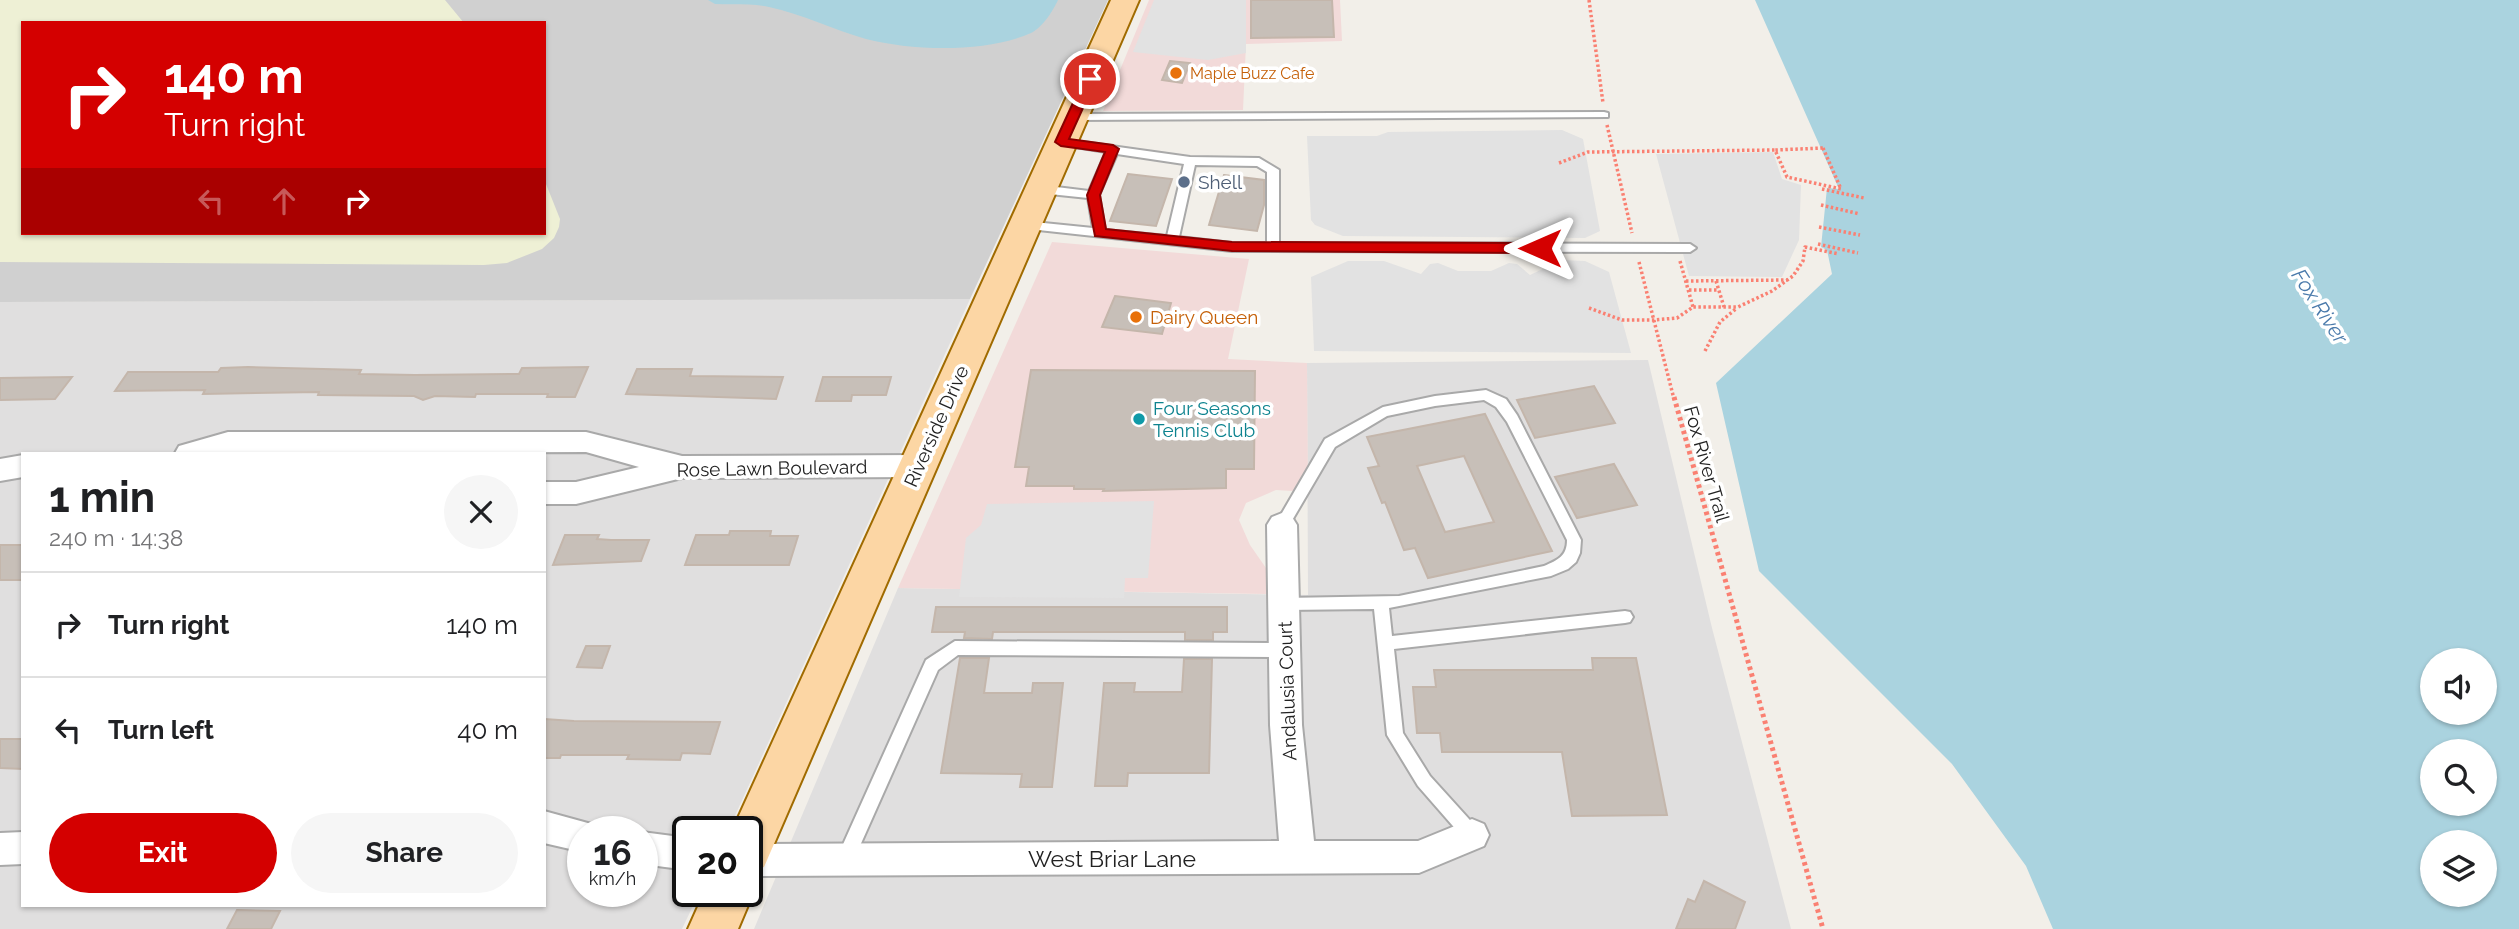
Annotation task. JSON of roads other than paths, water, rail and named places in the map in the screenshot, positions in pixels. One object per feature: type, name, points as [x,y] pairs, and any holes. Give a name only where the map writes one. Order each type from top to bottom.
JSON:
[{"type":"main road","name":"Riverside Drive","points":[[763,816],[1125,0]]},
{"type":"main road","points":[[713,929],[723,907]]},
{"type":"street","points":[[193,452],[228,442],[586,442],[682,467]]},
{"type":"street","name":"Rose Lawn Boulevard","points":[[546,493],[576,494],[682,467],[919,466]]},
{"type":"street","name":"Andalusia Court","points":[[1282,525],[1286,724],[1297,857]]},
{"type":"street","points":[[546,827],[567,832]]},
{"type":"street","name":"West Briar Lane","points":[[763,860],[1419,857],[1472,835]]},
{"type":"street","points":[[0,849],[21,848]]},
{"type":"lane","points":[[1067,130],[1604,115]]},
{"type":"lane","points":[[1067,130],[1113,149],[1190,161],[1259,162],[1273,170],[1273,247]]},
{"type":"lane","points":[[1100,233],[1093,195],[1113,149]]},
{"type":"lane","points":[[1172,240],[1190,161]]},
{"type":"lane","points":[[1040,189],[1093,195]]},
{"type":"lane","points":[[1024,225],[1232,247],[1690,248]]},
{"type":"lane","points":[[1282,525],[1329,443],[1383,412],[1435,401],[1486,395],[1502,402],[1574,540],[1575,551],[1568,563],[1546,572],[1399,602],[1284,604]]},
{"type":"lane","points":[[1381,602],[1395,735],[1424,781],[1472,835]]},
{"type":"lane","points":[[1384,643],[1625,617]]},
{"type":"lane","points":[[845,860],[932,665],[954,648],[1285,650]]},
{"type":"water","points":[[708,0],[1058,0],[1043,23],[1031,33],[993,44],[927,48],[866,39],[769,7],[715,4]]},
{"type":"water","name":"Fox River","points":[[1755,0],[2519,0],[2519,929],[2053,929],[2026,866],[1952,764],[1759,571],[1716,383],[1832,274],[1827,250],[1821,247],[1827,188],[1839,189]]},
{"type":"place","name":"Maple Buzz Cafe","points":[[1176,73]]},
{"type":"place","name":"Shell","points":[[1184,182]]},
{"type":"place","name":"Dairy Queen","points":[[1136,317]]},
{"type":"place","name":"Four Seasons Tennis Club","points":[[1139,419]]}]
